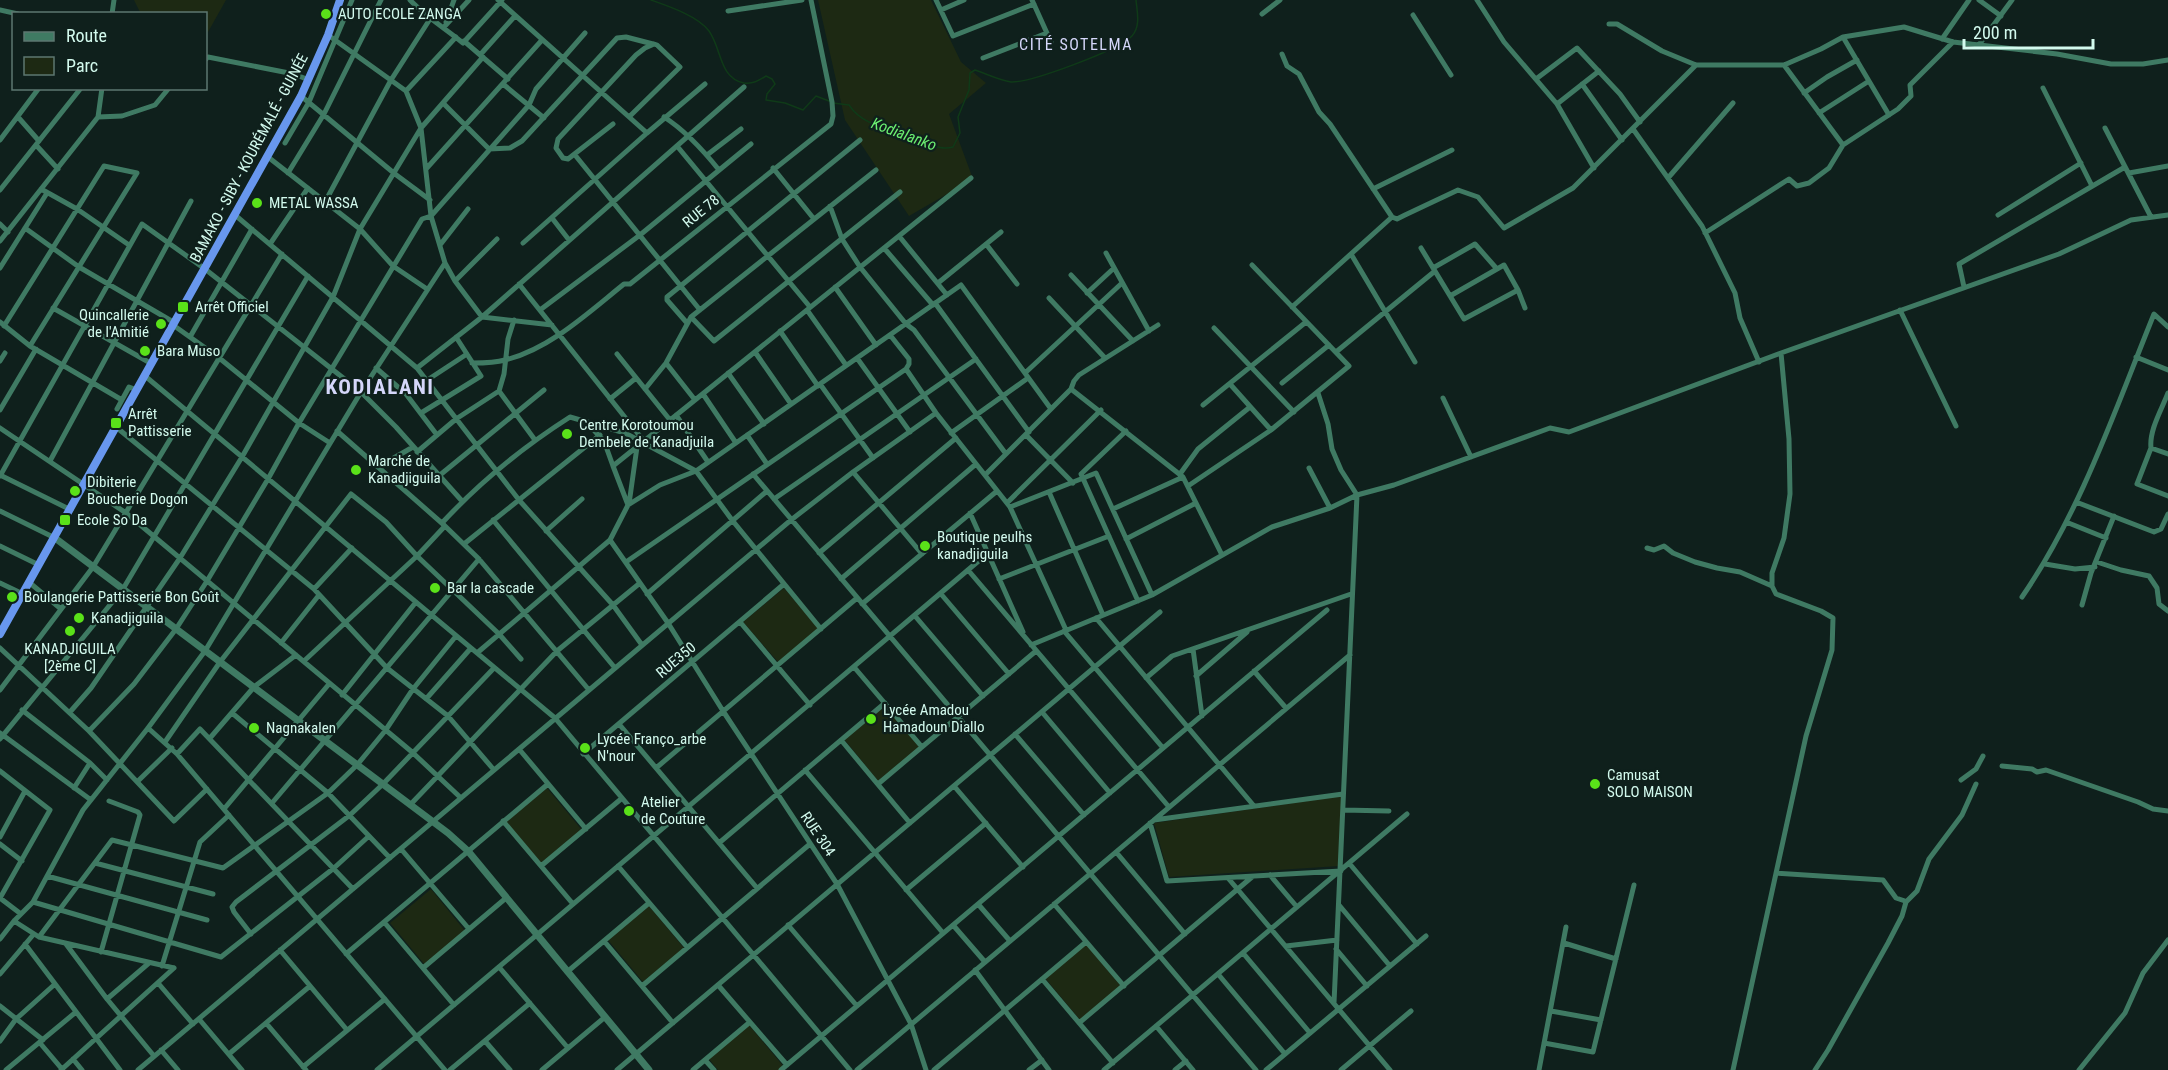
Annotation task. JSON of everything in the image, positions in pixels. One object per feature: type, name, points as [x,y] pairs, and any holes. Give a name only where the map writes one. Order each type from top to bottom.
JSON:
[{"type":"highway","name":"BAMAKO - SIBY - KOURÉMALÉ - GUINÉE","points":[[0,634],[301,96],[332,37],[340,0]]},
{"type":"street","points":[[285,143],[309,102],[332,37],[352,0]]},
{"type":"street","points":[[288,173],[324,114],[381,0]]},
{"type":"street","points":[[444,27],[454,0]]},
{"type":"street","points":[[444,27],[469,0]]},
{"type":"street","points":[[728,11],[802,0]]},
{"type":"street","name":"RUE 78","points":[[472,363],[506,360],[560,335],[624,284],[630,284],[831,124],[832,102],[812,0]]},
{"type":"street","points":[[936,0],[953,36],[1033,2],[1051,42]]},
{"type":"street","points":[[940,10],[964,0]]},
{"type":"street","points":[[1262,14],[1280,0]]},
{"type":"street","points":[[1477,0],[1504,42],[1557,104],[1594,168]]},
{"type":"street","points":[[1942,39],[1969,0]]},
{"type":"street","points":[[1979,0],[2001,16]]},
{"type":"street","points":[[1978,46],[2012,0]]},
{"type":"street","points":[[413,1],[430,19],[482,56],[529,105],[544,117]]},
{"type":"street","points":[[464,41],[500,1],[601,94],[647,132]]},
{"type":"street","points":[[70,712],[91,688],[147,607],[242,457],[333,297],[360,229],[421,128],[515,15]]},
{"type":"street","points":[[1413,15],[1451,75]]},
{"type":"street","points":[[325,202],[391,80],[430,19]]},
{"type":"street","points":[[1610,24],[1617,24],[1662,51],[1696,65],[1784,65],[1843,37],[1904,27],[1953,42],[2057,54],[2110,64],[2144,64],[2168,60]]},
{"type":"street","points":[[89,730],[134,684],[176,629],[207,581],[298,423],[422,219],[431,216],[529,105],[536,89],[585,33]]},
{"type":"street","points":[[983,58],[1047,33]]},
{"type":"street","points":[[332,37],[406,91],[421,128],[431,216],[445,263],[455,281],[482,316],[552,325]]},
{"type":"street","points":[[406,91],[456,37]]},
{"type":"street","points":[[443,103],[489,148],[502,149],[515,146],[617,38],[626,37],[654,44],[680,68],[630,116]]},
{"type":"street","points":[[1843,37],[1889,115]]},
{"type":"street","points":[[426,169],[542,40]]},
{"type":"street","points":[[1705,232],[1789,179],[1797,186],[1809,183],[1829,168],[1843,145],[1898,110],[1911,96],[1910,85],[1953,42]]},
{"type":"street","points":[[613,124],[568,159],[563,158],[555,144],[636,55],[654,44]]},
{"type":"street","points":[[1536,79],[1577,48],[1620,93],[1640,122]]},
{"type":"street","points":[[1282,54],[1287,66],[1299,74],[1319,112],[1330,124],[1392,217],[1397,219],[1458,190],[1476,196],[1504,228],[1573,188],[1696,65]]},
{"type":"street","points":[[207,57],[294,74],[309,80]]},
{"type":"street","points":[[1804,93],[1857,60]]},
{"type":"street","points":[[1784,65],[1843,145]]},
{"type":"street","points":[[1557,104],[1599,71]]},
{"type":"street","points":[[1819,113],[1869,81]]},
{"type":"street","points":[[524,243],[664,117],[705,84]]},
{"type":"street","points":[[1582,84],[1622,140]]},
{"type":"street","points":[[417,368],[482,316],[744,87]]},
{"type":"street","points":[[2043,88],[2092,186]]},
{"type":"street","points":[[0,140],[38,90]]},
{"type":"street","points":[[0,190],[79,90]]},
{"type":"street","points":[[0,241],[98,117],[102,90]]},
{"type":"street","points":[[98,117],[122,116],[156,105],[167,90]]},
{"type":"street","points":[[301,96],[430,201]]},
{"type":"street","points":[[1668,178],[1733,103]]},
{"type":"street","points":[[18,117],[57,169]]},
{"type":"street","points":[[664,117],[677,125],[719,170]]},
{"type":"street","points":[[2105,128],[2151,217]]},
{"type":"street","points":[[707,155],[741,129]]},
{"type":"street","points":[[1633,129],[1705,232],[1735,293],[1740,318],[1760,362]]},
{"type":"street","points":[[687,323],[667,300],[667,297],[860,140]]},
{"type":"street","points":[[540,310],[640,235],[751,144]]},
{"type":"street","points":[[677,146],[789,281],[846,365]]},
{"type":"street","points":[[1373,189],[1452,150]]},
{"type":"street","points":[[575,155],[700,310]]},
{"type":"street","points":[[268,157],[360,229],[393,266],[427,289]]},
{"type":"street","points":[[1998,215],[2080,162]]},
{"type":"street","points":[[0,410],[33,347],[53,308],[137,173],[104,166],[53,249],[2,324],[33,347],[122,400]]},
{"type":"street","points":[[2129,173],[2166,166],[2168,173]]},
{"type":"street","points":[[1964,287],[1959,264],[2125,167]]},
{"type":"street","points":[[773,168],[814,219]]},
{"type":"street","points":[[645,389],[666,363],[691,317],[876,170]]},
{"type":"street","points":[[613,466],[971,178]]},
{"type":"street","points":[[270,244],[308,188]]},
{"type":"street","points":[[41,189],[77,209],[129,245]]},
{"type":"street","points":[[691,317],[714,341],[900,192]]},
{"type":"street","points":[[0,268],[47,193]]},
{"type":"street","points":[[50,461],[191,201]]},
{"type":"street","points":[[830,206],[842,239],[860,267],[906,324],[914,330],[1006,454]]},
{"type":"street","points":[[440,245],[468,209]]},
{"type":"street","points":[[235,215],[417,368],[519,500],[613,605],[642,645]]},
{"type":"street","points":[[1031,645],[1152,595],[1272,527],[1550,428],[1569,432],[1781,353],[2059,254],[2131,220],[2168,215]]},
{"type":"street","points":[[1292,307],[1392,217]]},
{"type":"street","points":[[552,218],[569,240]]},
{"type":"street","points":[[0,224],[8,232]]},
{"type":"street","points":[[71,510],[0,475],[142,224],[222,282],[361,392],[396,427],[462,501]]},
{"type":"street","points":[[25,228],[79,267],[174,324],[298,423],[330,443]]},
{"type":"street","points":[[190,338],[252,230]]},
{"type":"street","points":[[938,283],[1001,232]]},
{"type":"street","points":[[899,236],[947,295]]},
{"type":"street","points":[[455,281],[497,239]]},
{"type":"street","points":[[986,244],[1017,284]]},
{"type":"street","points":[[1336,352],[1434,270],[1475,244],[1497,269]]},
{"type":"street","points":[[884,248],[934,304],[1028,433],[1073,483]]},
{"type":"street","points":[[1421,248],[1464,319],[1518,290]]},
{"type":"street","points":[[1106,253],[1149,331]]},
{"type":"street","points":[[0,690],[93,567],[282,254]]},
{"type":"street","points":[[1351,254],[1415,362]]},
{"type":"street","points":[[0,939],[33,902],[90,800],[148,728],[205,651],[361,392],[445,263]]},
{"type":"street","points":[[1188,486],[1271,430],[1349,366],[1252,265]]},
{"type":"street","points":[[1450,296],[1504,265],[1525,308]]},
{"type":"street","points":[[1087,293],[1114,268]]},
{"type":"street","points":[[1071,275],[1133,341]]},
{"type":"street","points":[[90,800],[1,735],[123,589],[308,276]]},
{"type":"street","points":[[951,433],[1027,376],[1075,326],[1122,283]]},
{"type":"street","points":[[519,284],[644,441]]},
{"type":"street","points":[[628,506],[660,485],[696,471],[960,285],[1051,409]]},
{"type":"street","points":[[835,287],[876,345]]},
{"type":"street","points":[[1049,298],[1105,358]]},
{"type":"street","points":[[53,308],[152,364]]},
{"type":"street","points":[[1900,310],[1956,426]]},
{"type":"street","points":[[2022,597],[2045,564],[2076,502],[2154,314],[2168,327]]},
{"type":"street","points":[[378,467],[415,449],[437,435],[499,390],[508,339],[514,320]]},
{"type":"street","points":[[1203,405],[1306,322]]},
{"type":"street","points":[[985,475],[1071,389],[1079,375],[1158,325]]},
{"type":"street","points":[[1214,328],[1293,412]]},
{"type":"street","points":[[780,331],[873,458]]},
{"type":"street","points":[[626,562],[906,369],[909,359],[890,335]]},
{"type":"street","points":[[421,413],[481,376],[456,338]]},
{"type":"street","points":[[1282,383],[1329,345]]},
{"type":"street","points":[[755,352],[791,404]]},
{"type":"street","points":[[0,361],[5,353]]},
{"type":"street","points":[[1733,1070],[1806,736],[1831,656],[1833,627],[1833,618],[1776,594],[1772,586],[1773,573],[1784,538],[1790,494],[1789,438],[1781,353]]},
{"type":"street","points":[[406,394],[466,354]]},
{"type":"street","points":[[616,354],[670,420]]},
{"type":"street","points":[[2136,357],[2168,370]]},
{"type":"street","points":[[857,358],[910,432]]},
{"type":"street","points":[[774,499],[976,359]]},
{"type":"street","points":[[666,363],[695,400]]},
{"type":"street","points":[[376,368],[406,394],[437,435]]},
{"type":"street","points":[[906,369],[951,433],[1009,505],[1065,631],[1163,748]]},
{"type":"street","points":[[728,373],[764,423]]},
{"type":"street","points":[[145,376],[555,718],[850,1070]]},
{"type":"street","points":[[610,399],[636,378]]},
{"type":"street","points":[[1230,384],[1271,430]]},
{"type":"street","points":[[117,409],[129,387],[137,390]]},
{"type":"street","points":[[1071,389],[1182,475],[1222,555]]},
{"type":"street","points":[[499,390],[535,440]]},
{"type":"street","points":[[440,475],[544,390]]},
{"type":"street","points":[[1318,393],[1328,424],[1332,449],[1341,470],[1357,495],[1334,1003]]},
{"type":"street","points":[[2168,393],[2153,430],[2151,448],[2136,484],[2168,496]]},
{"type":"street","points":[[703,394],[736,443]]},
{"type":"street","points":[[1443,398],[1471,457]]},
{"type":"street","points":[[1113,509],[1182,475],[1197,449],[1250,407]]},
{"type":"street","points":[[1009,505],[1101,410]]},
{"type":"street","points":[[138,1070],[791,520],[853,472],[936,413]]},
{"type":"street","points":[[676,415],[708,462]]},
{"type":"street","points":[[304,661],[417,556],[462,501],[535,440],[570,417],[644,441],[696,471],[732,520],[821,629]]},
{"type":"street","points":[[587,422],[600,435],[606,446],[628,506]]},
{"type":"street","points":[[116,427],[314,589],[387,668],[448,716],[494,770]]},
{"type":"street","points":[[0,429],[126,513],[412,752],[461,798]]},
{"type":"street","points":[[337,431],[479,559],[589,690]]},
{"type":"street","points":[[1126,431],[1082,474],[1138,601]]},
{"type":"street","points":[[464,544],[600,435]]},
{"type":"street","points":[[747,435],[767,464]]},
{"type":"street","points":[[819,553],[956,438]]},
{"type":"street","points":[[477,654],[610,540],[628,506],[637,447]]},
{"type":"street","points":[[2151,448],[2168,454]]},
{"type":"street","points":[[841,579],[976,465]]},
{"type":"street","points":[[1309,468],[1330,508]]},
{"type":"street","points":[[853,472],[922,554]]},
{"type":"street","points":[[1009,505],[1096,473],[1152,595]]},
{"type":"street","points":[[753,474],[1256,1070]]},
{"type":"street","points":[[862,604],[997,490]]},
{"type":"street","points":[[647,594],[767,491]]},
{"type":"street","points":[[1049,492],[1103,615]]},
{"type":"street","points":[[165,742],[220,662],[351,494],[386,522],[417,556],[500,634],[520,659]]},
{"type":"street","points":[[546,531],[582,500]]},
{"type":"street","points":[[2076,502],[2154,532],[2161,529],[2168,514]]},
{"type":"street","points":[[1126,538],[1196,503]]},
{"type":"street","points":[[0,511],[55,538],[410,804],[468,851],[649,1070]]},
{"type":"street","points":[[970,513],[1026,639]]},
{"type":"street","points":[[2082,605],[2114,516]]},
{"type":"street","points":[[493,520],[615,668]]},
{"type":"street","points":[[2066,522],[2106,538]]},
{"type":"street","points":[[999,579],[1110,536]]},
{"type":"street","name":"RUE 304","points":[[610,540],[668,623],[837,884],[911,1024],[926,1070]]},
{"type":"street","points":[[0,546],[39,565]]},
{"type":"street","points":[[1647,548],[1654,550],[1664,546],[1673,553],[1695,562],[1740,572],[1772,586]]},
{"type":"street","points":[[314,589],[352,548]]},
{"type":"street","points":[[381,1069],[417,1036],[988,554]]},
{"type":"street","points":[[272,802],[479,559]]},
{"type":"street","points":[[2045,564],[2075,569],[2096,565],[2149,576],[2157,588],[2159,604],[2168,611]]},
{"type":"street","points":[[968,570],[1168,807]]},
{"type":"street","points":[[0,583],[23,594]]},
{"type":"street","points":[[30,583],[61,609]]},
{"type":"street","points":[[410,804],[557,651],[640,583]]},
{"type":"street","name":"RUE350","points":[[583,754],[784,584]]},
{"type":"street","points":[[941,594],[1008,674]]},
{"type":"street","points":[[1146,678],[1172,656],[1351,594]]},
{"type":"street","points":[[281,643],[319,595]]},
{"type":"street","points":[[656,768],[857,598]]},
{"type":"street","points":[[342,695],[416,602]]},
{"type":"street","points":[[781,1070],[1327,610]]},
{"type":"street","points":[[617,1070],[1160,612]]},
{"type":"street","points":[[915,615],[983,696]]},
{"type":"street","points":[[1096,618],[1254,806]]},
{"type":"street","points":[[740,622],[810,705]]},
{"type":"street","points":[[1196,676],[1251,628]]},
{"type":"street","points":[[39,937],[112,840],[223,868],[290,820],[328,792],[357,765],[385,731],[413,689],[456,636]]},
{"type":"street","points":[[0,648],[89,730],[174,821],[207,789]]},
{"type":"street","points":[[426,699],[471,648]]},
{"type":"street","points":[[1193,649],[1202,716]]},
{"type":"street","points":[[878,784],[1036,651]]},
{"type":"street","points":[[210,738],[254,687],[296,655]]},
{"type":"street","points":[[857,1070],[1350,655]]},
{"type":"street","points":[[854,667],[922,747]]},
{"type":"street","points":[[251,934],[232,907],[276,870],[350,815],[494,668]]},
{"type":"street","points":[[1254,671],[1286,708]]},
{"type":"street","points":[[224,809],[329,684]]},
{"type":"street","points":[[719,843],[885,703]]},
{"type":"street","points":[[22,710],[90,763],[106,780]]},
{"type":"street","points":[[1042,712],[1110,793]]},
{"type":"street","points":[[232,713],[328,792],[390,858]]},
{"type":"street","points":[[619,724],[757,888]]},
{"type":"street","points":[[148,728],[172,748],[445,1070]]},
{"type":"street","points":[[177,754],[200,729],[290,820],[353,889]]},
{"type":"street","points":[[1015,734],[1084,815]]},
{"type":"street","points":[[841,740],[910,823]]},
{"type":"street","points":[[138,781],[172,748]]},
{"type":"street","points":[[519,749],[586,829]]},
{"type":"street","points":[[1961,780],[1976,769],[1983,756]]},
{"type":"street","points":[[74,788],[90,763]]},
{"type":"street","points":[[2002,766],[2032,769],[2037,772],[2046,770],[2153,809],[2168,809]]},
{"type":"street","points":[[806,770],[943,933]]},
{"type":"street","points":[[1,774],[50,810],[0,898],[21,914]]},
{"type":"street","points":[[346,954],[548,784]]},
{"type":"street","points":[[1815,1070],[1888,943],[1902,916],[1906,902],[1917,891],[1929,859],[1962,815],[1976,784]]},
{"type":"street","points":[[954,786],[1023,867]]},
{"type":"street","points":[[0,837],[25,791]]},
{"type":"street","points":[[1151,822],[1343,794]]},
{"type":"street","points":[[541,866],[621,799]]},
{"type":"street","points":[[101,952],[139,813],[109,801]]},
{"type":"street","points":[[1342,810],[1389,811]]},
{"type":"street","points":[[1104,1070],[1407,814]]},
{"type":"street","points":[[162,966],[200,842],[229,815]]},
{"type":"street","points":[[503,821],[573,904]]},
{"type":"street","points":[[1151,822],[1167,881],[1341,871]]},
{"type":"street","points":[[906,890],[986,823]]},
{"type":"street","points":[[33,902],[221,957],[334,868],[369,836]]},
{"type":"street","points":[[0,844],[22,861]]},
{"type":"street","points":[[642,986],[810,844]]},
{"type":"street","points":[[401,849],[469,929]]},
{"type":"street","points":[[1116,852],[1185,934]]},
{"type":"street","points":[[95,863],[213,894]]},
{"type":"street","points":[[1349,863],[1417,944]]},
{"type":"street","points":[[618,866],[687,947]]},
{"type":"street","points":[[1776,873],[1883,880],[1896,898],[1905,901]]},
{"type":"street","points":[[1270,875],[1297,907]]},
{"type":"street","points":[[47,876],[207,921]]},
{"type":"street","points":[[1079,1023],[1254,876]]},
{"type":"street","points":[[1228,878],[1390,1070]]},
{"type":"street","points":[[1544,1043],[1593,1052],[1634,885]]},
{"type":"street","points":[[423,968],[506,898]]},
{"type":"street","points":[[567,972],[649,903]]},
{"type":"street","points":[[978,904],[1010,941]]},
{"type":"street","points":[[1054,904],[1124,986]]},
{"type":"street","points":[[1339,905],[1390,966]]},
{"type":"street","points":[[0,1006],[41,1041],[62,1069],[174,968],[39,937],[14,921]]},
{"type":"street","points":[[384,922],[454,1005]]},
{"type":"street","points":[[953,925],[985,962]]},
{"type":"street","points":[[788,926],[857,1006]]},
{"type":"street","points":[[1539,1070],[1566,927]]},
{"type":"street","points":[[0,974],[33,935]]},
{"type":"street","points":[[1266,1070],[1426,936]]},
{"type":"street","points":[[1286,946],[1337,940]]},
{"type":"street","points":[[2079,1070],[2125,1013],[2143,973],[2168,940]]},
{"type":"street","points":[[604,941],[673,1023]]},
{"type":"street","points":[[934,1070],[1086,942]]},
{"type":"street","points":[[1564,943],[1616,959]]},
{"type":"street","points":[[25,944],[120,1070]]},
{"type":"street","points":[[66,944],[121,1017],[154,1056]]},
{"type":"street","points":[[280,950],[347,1030]]},
{"type":"street","points":[[1336,950],[1367,986]]},
{"type":"street","points":[[1243,953],[1310,1033]]},
{"type":"street","points":[[107,999],[148,963]]},
{"type":"street","points":[[499,967],[568,1048]]},
{"type":"street","points":[[975,970],[1049,1070]]},
{"type":"street","points":[[1218,974],[1285,1054]]},
{"type":"street","points":[[1042,979],[1113,1063]]},
{"type":"street","points":[[158,983],[193,1024]]},
{"type":"street","points":[[0,1041],[16,1019],[55,984]]},
{"type":"street","points":[[718,985],[787,1065]]},
{"type":"street","points":[[229,1054],[310,986]]},
{"type":"street","points":[[266,1023],[304,1069],[385,999]]},
{"type":"street","points":[[450,1070],[530,1003]]},
{"type":"street","points":[[1342,1070],[1412,1011]]},
{"type":"street","points":[[1551,1011],[1601,1020]]},
{"type":"street","points":[[6,1070],[76,1012]]},
{"type":"street","points":[[542,1070],[605,1017]]},
{"type":"street","points":[[199,1018],[243,1070]]},
{"type":"street","points":[[693,1070],[750,1022]]},
{"type":"street","points":[[1156,1026],[1193,1070]]},
{"type":"street","points":[[485,1041],[510,1070]]},
{"type":"street","points":[[161,1050],[178,1070]]},
{"type":"street","points":[[73,1059],[82,1070]]},
{"type":"street","points":[[705,1060],[714,1070]]},
{"type":"street","points":[[1029,1070],[1042,1060]]},
{"type":"street","points":[[1175,1070],[1186,1061]]},
{"type":"green space","points":[[134,0],[226,0],[208,32],[207,12],[140,12]]},
{"type":"green space","points":[[818,0],[931,0],[961,62],[986,83],[949,114],[973,179],[909,216],[845,120]]},
{"type":"green space","points":[[784,588],[819,629],[779,663],[743,622]]},
{"type":"green space","points":[[885,705],[919,747],[878,781],[844,739]]},
{"type":"green space","points":[[547,788],[582,830],[541,863],[506,822]]},
{"type":"green space","points":[[1342,796],[1339,866],[1169,877],[1154,823]]},
{"type":"green space","points":[[431,889],[465,931],[425,965],[390,923]]},
{"type":"green space","points":[[649,906],[684,948],[643,982],[608,940]]},
{"type":"green space","points":[[1086,944],[1121,986],[1080,1020],[1045,978]]},
{"type":"green space","points":[[749,1025],[784,1067],[780,1070],[718,1070],[709,1059]]},
{"type":"waterway","name":"Kodialanko","points":[[651,0],[682,12],[704,26],[713,38],[725,69],[736,80],[747,83],[755,82],[766,76],[772,79],[775,84],[767,94],[766,100],[785,103],[803,110],[816,96],[829,101]]},
{"type":"waterway","name":"Kodialanko","points":[[833,103],[849,105],[863,119],[871,123],[908,134],[939,147],[953,147],[960,133],[958,117],[969,90],[970,73],[975,70],[1006,81],[1021,81],[1054,72],[1093,57],[1132,36],[1137,23],[1136,0]]},
{"type":"place","name":"AUTO ECOLE ZANGA","points":[[326,14]]},
{"type":"place","name":"METAL WASSA","points":[[257,203]]},
{"type":"place","name":"Arrêt Officiel","points":[[183,307]]},
{"type":"place","name":"Quincallerie de l'Amitié","points":[[161,324]]},
{"type":"place","name":"Bara Muso","points":[[145,351]]},
{"type":"place","name":"Arrêt Pattisserie","points":[[116,423]]},
{"type":"place","name":"Centre Korotoumou Dembele de Kanadjuila","points":[[567,434]]},
{"type":"place","name":"Marché de Kanadjiguila","points":[[356,470]]},
{"type":"place","name":"Dibiterie Boucherie Dogon","points":[[75,491]]},
{"type":"place","name":"Ecole So Da","points":[[65,520]]},
{"type":"place","name":"Boutique peulhs kanadjiguila","points":[[925,546]]},
{"type":"place","name":"Bar la cascade","points":[[435,588]]},
{"type":"place","name":"Boulangerie Pattisserie Bon Goût","points":[[12,597]]},
{"type":"place","name":"Kanadjiguila","points":[[79,618]]},
{"type":"place","name":"KANADJIGUILA [2ème C]","points":[[70,631]]},
{"type":"place","name":"Lycée Amadou Hamadoun Diallo","points":[[871,719]]},
{"type":"place","name":"Nagnakalen","points":[[254,728]]},
{"type":"place","name":"Lycée Franço_arbe N'nour","points":[[585,748]]},
{"type":"place","name":"Camusat SOLO MAISON","points":[[1595,784]]},
{"type":"place","name":"Atelier de Couture","points":[[629,811]]},
{"type":"district","name":"CITÉ SOTELMA","points":[[1076,44]]},
{"type":"district","name":"KODIALANI","points":[[380,387]]}]
